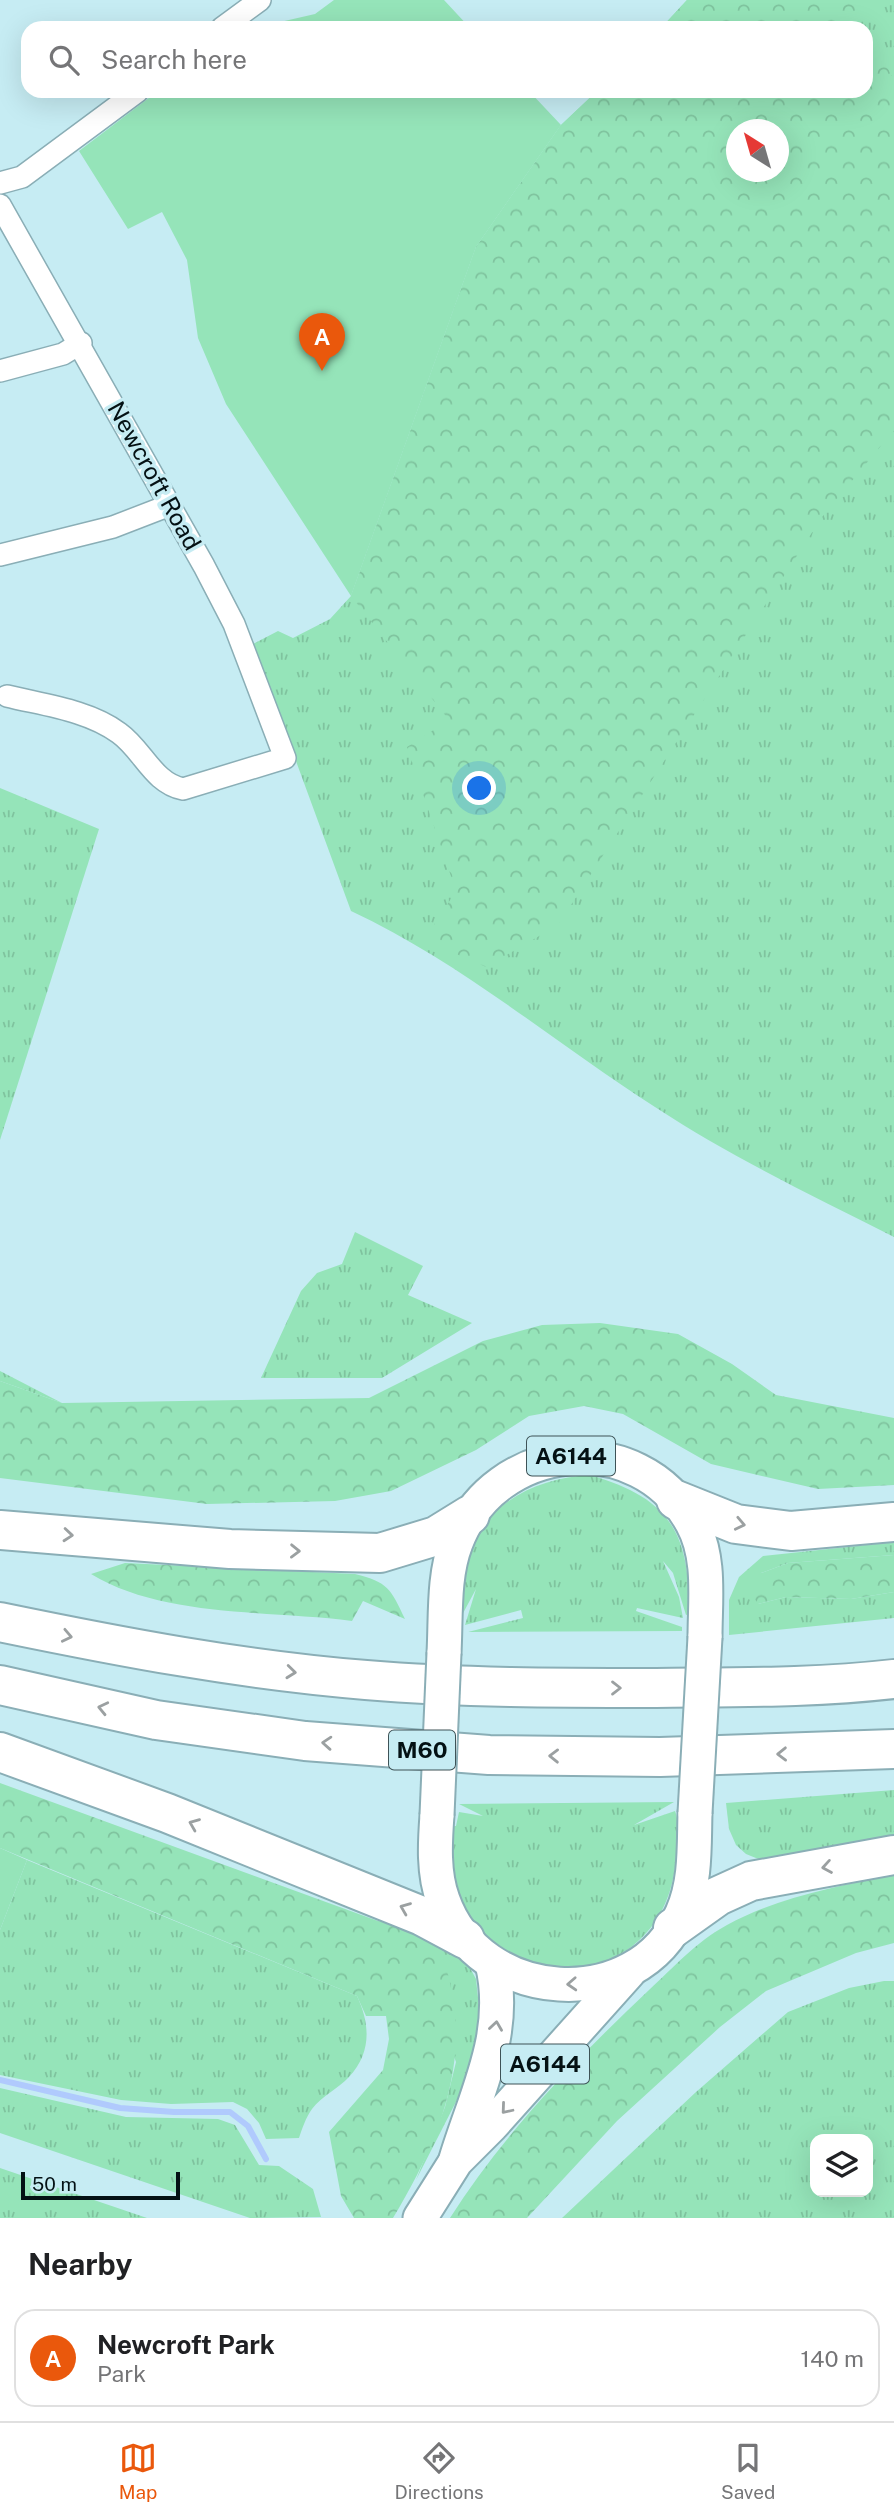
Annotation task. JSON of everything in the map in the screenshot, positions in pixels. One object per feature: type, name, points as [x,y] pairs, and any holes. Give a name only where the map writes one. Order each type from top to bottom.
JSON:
[{"type":"highway","points":[[676,1500],[736,1524],[790,1531],[894,1522]]},
{"type":"highway","points":[[0,1530],[230,1549],[380,1553],[436,1536],[470,1516]]},
{"type":"highway","points":[[0,1622],[138,1650],[260,1669],[366,1680],[499,1688],[826,1686],[894,1679]]},
{"type":"highway","points":[[826,1686],[894,1667]]},
{"type":"highway","name":"M60","points":[[0,1685],[156,1720],[305,1741],[489,1755],[660,1757],[850,1752],[894,1748]]},
{"type":"highway","points":[[0,1752],[167,1813],[397,1905],[479,1951]]},
{"type":"highway","points":[[673,1928],[718,1896],[751,1881],[894,1855]]},
{"type":"main road","name":"A6144","points":[[420,2218],[456,2161],[673,1928],[682,1914],[690,1885],[705,1637],[705,1562],[693,1524],[676,1500],[648,1476],[604,1458],[575,1456],[546,1460],[526,1468],[486,1495],[470,1516],[456,1543],[449,1569],[435,1850],[442,1899],[479,1951],[497,1984],[497,2021],[488,2072],[470,2111],[456,2161]]},
{"type":"main road","name":"A6144","points":[[479,1951],[517,1976],[541,1984],[576,1985],[607,1979],[634,1967]]},
{"type":"street","points":[[232,21],[260,0]]},
{"type":"street","points":[[0,183],[22,177],[129,98]]},
{"type":"street","name":"Newcroft Road","points":[[0,205],[80,343],[234,624],[285,758],[183,789],[168,785],[122,734],[106,724],[6,696]]},
{"type":"street","points":[[0,371],[63,354],[80,343]]},
{"type":"street","points":[[0,555],[113,527],[170,505]]},
{"type":"green space","points":[[334,0],[444,0],[464,21],[284,21],[315,14]]},
{"type":"green space","points":[[687,0],[894,0],[894,1237],[713,1143],[617,1082],[469,978],[431,954],[351,911],[253,644],[278,631],[293,638],[330,619],[351,596],[476,247],[561,125],[590,98],[873,98],[873,21],[668,21]]},
{"type":"green space","points":[[687,0],[851,0],[862,21],[668,21]]},
{"type":"green space","points":[[873,41],[894,80],[894,430],[822,517],[558,925],[486,967],[424,940],[456,891],[407,747],[449,720],[351,596],[476,247],[561,125],[590,98],[873,98]]},
{"type":"green space","points":[[149,98],[536,98],[561,125],[476,247],[351,596],[226,404],[198,338],[187,260],[162,212],[128,229],[79,151]]},
{"type":"green space","points":[[0,788],[99,829],[0,1140]]},
{"type":"green space","points":[[355,1232],[423,1266],[408,1295],[472,1323],[382,1378],[261,1378],[301,1291],[317,1273],[342,1264]]},
{"type":"green space","points":[[600,1323],[678,1334],[732,1364],[776,1395],[894,1418],[894,1485],[818,1489],[711,1464],[623,1414],[584,1406],[529,1416],[476,1450],[391,1491],[335,1501],[207,1504],[0,1478],[0,1381],[62,1403],[369,1398],[483,1341],[542,1325]]},
{"type":"green space","points":[[0,1371],[62,1403],[0,1381]]},
{"type":"green space","points":[[590,1475],[639,1495],[657,1508],[670,1523],[679,1540],[685,1561],[689,1614],[686,1615],[673,1573],[663,1561],[679,1597],[683,1618],[637,1608],[636,1611],[682,1627],[682,1631],[468,1632],[523,1618],[521,1610],[465,1625],[476,1589],[461,1617],[466,1564],[480,1530],[505,1504],[536,1486]]},
{"type":"green space","points":[[894,1542],[894,1555],[788,1563],[761,1573],[758,1604],[786,1597],[851,1599],[894,1592],[894,1618],[729,1635],[729,1600],[739,1577],[763,1556]]},
{"type":"green space","points":[[894,1555],[894,1592],[851,1599],[786,1597],[758,1604],[749,1590],[761,1573],[788,1563]]},
{"type":"green space","points":[[125,1563],[355,1574],[375,1580],[387,1588],[405,1619],[363,1601],[352,1621],[218,1610],[151,1598],[120,1588],[91,1574]]},
{"type":"green space","points":[[0,1783],[378,1921],[406,1924],[437,1954],[448,1976],[456,2024],[451,2082],[433,2139],[393,2218],[354,2218],[341,2196],[329,2132],[383,2070],[389,2039],[386,2016],[366,2016],[357,1996],[0,1848]]},
{"type":"green space","points":[[894,1790],[894,1842],[766,1862],[746,1854],[736,1845],[729,1829],[726,1803]]},
{"type":"green space","points":[[674,1802],[634,1825],[675,1811],[678,1826],[676,1854],[667,1900],[645,1935],[614,1958],[578,1968],[540,1966],[504,1951],[475,1922],[454,1880],[452,1826],[456,1826],[459,1812],[483,1816],[459,1804]]},
{"type":"green space","points":[[0,1848],[27,1860],[0,1930]]},
{"type":"green space","points":[[27,1860],[357,1996],[366,2027],[362,2058],[345,2081],[312,2109],[299,2138],[266,2139],[259,2123],[247,2109],[233,2102],[171,2104],[121,2100],[0,2075],[0,1930]]},
{"type":"green space","points":[[894,1874],[894,1943],[856,1953],[766,1991],[720,2027],[617,2121],[527,2218],[450,2218],[493,2156],[542,2098],[622,2016],[706,1939],[727,1925],[766,1907],[808,1894]]},
{"type":"green space","points":[[406,1924],[463,1955],[476,1979],[479,2007],[479,2036],[459,2096],[416,2180],[445,2107],[456,2062]]},
{"type":"green space","points":[[894,1981],[894,2218],[562,2218],[696,2092],[788,2012],[849,1988]]},
{"type":"green space","points":[[0,2088],[126,2117],[218,2119],[235,2125],[259,2165],[279,2166],[313,2189],[321,2217],[250,2218],[0,2133]]},
{"type":"green space","points":[[0,2168],[147,2218],[0,2218]]},
{"type":"waterway","points":[[0,2080],[120,2108],[230,2112],[248,2126],[266,2159]]},
{"type":"place","name":"Newcroft Park","points":[[322,371]]}]
